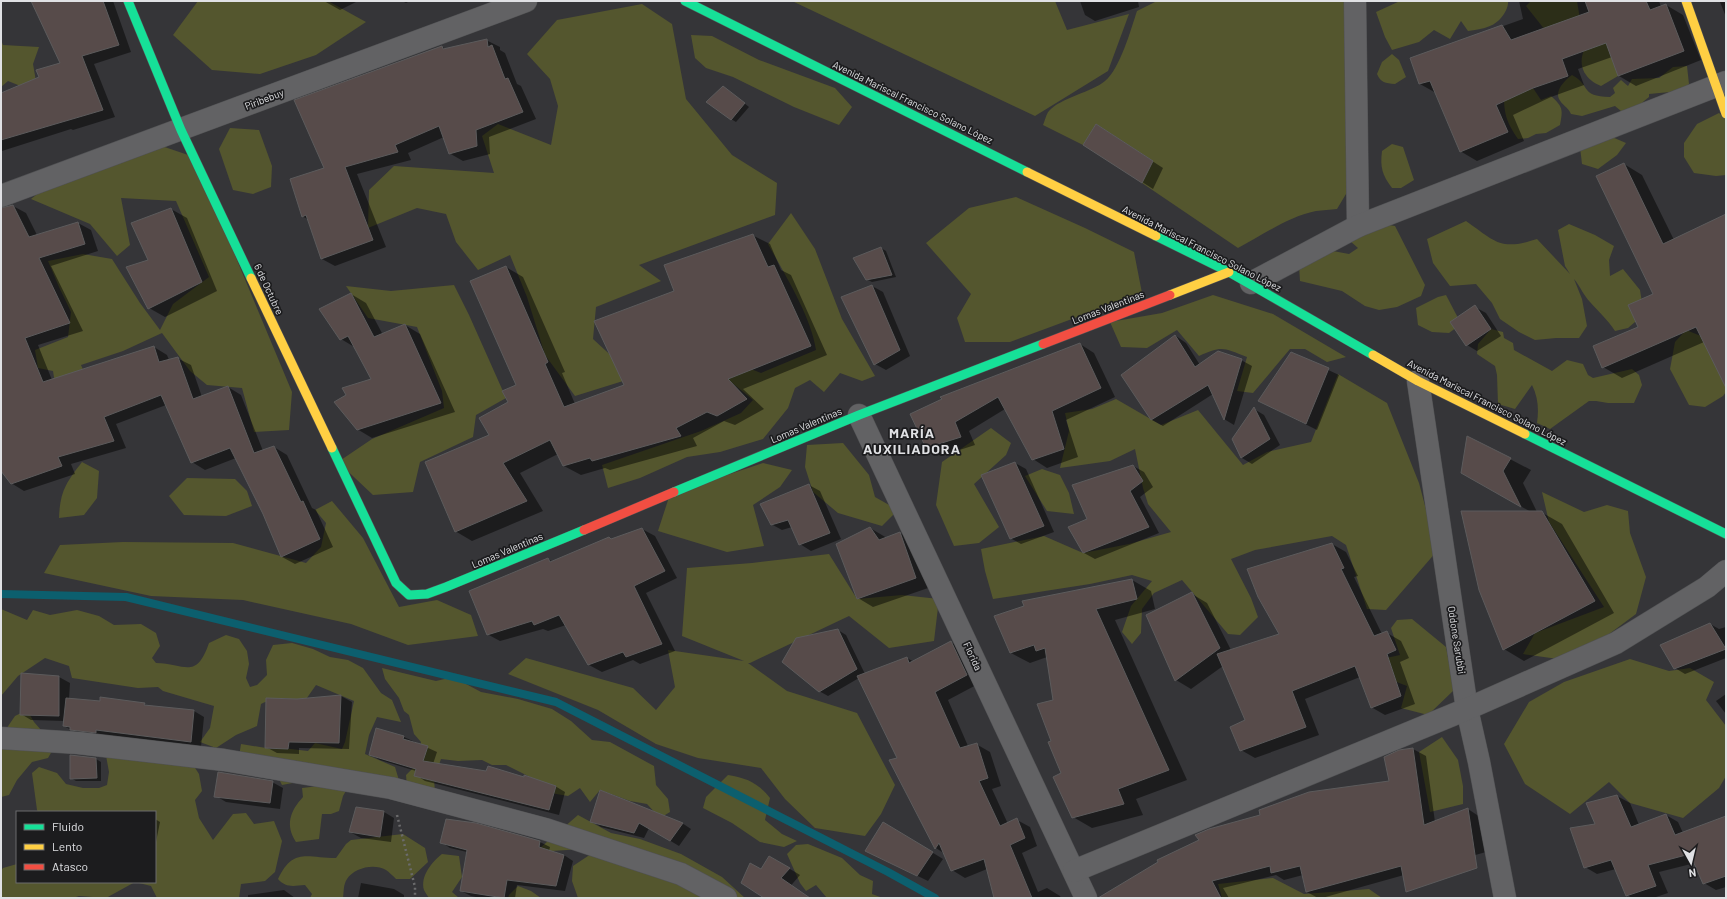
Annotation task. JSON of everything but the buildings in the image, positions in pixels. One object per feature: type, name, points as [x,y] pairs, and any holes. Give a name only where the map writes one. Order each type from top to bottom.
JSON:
[{"type":"street","name":"6 de Octubre","points":[[128,1],[181,130],[396,583]]},
{"type":"street","name":"Piribebuy","points":[[1,196],[526,1]]},
{"type":"street","name":"Avenida Mariscal Francisco Solano López","points":[[685,1],[1251,283],[1418,381],[1726,534]]},
{"type":"street","points":[[1355,1],[1358,226]]},
{"type":"street","points":[[1686,1],[1721,84],[1726,114]]},
{"type":"street","points":[[1251,283],[1358,226],[1721,84]]},
{"type":"street","name":"Lomas Valentinas","points":[[396,583],[408,595],[427,594],[859,415],[1229,272]]},
{"type":"street","name":"Oddone Sarubbi","points":[[1418,381],[1467,709],[1481,769],[1505,898]]},
{"type":"street","name":"Florida","points":[[859,415],[1086,898]]},
{"type":"street","points":[[1074,871],[1467,709],[1616,643],[1707,587],[1726,571]]},
{"type":"street","points":[[1,738],[78,743],[224,760],[391,788],[552,831],[681,874],[726,898]]},
{"type":"path","points":[[391,788],[414,887],[415,898]]},
{"type":"green space","points":[[198,1],[328,1],[366,22],[316,55],[260,74],[212,70],[173,35]]},
{"type":"green space","points":[[792,1],[1055,1],[1067,30],[1129,14],[1108,71],[1035,116]]},
{"type":"green space","points":[[1157,1],[1349,1],[1355,179],[1337,209],[1316,211],[1295,217],[1238,248],[1142,183],[1153,161],[1096,124],[1083,145],[1043,125],[1048,112],[1054,106],[1105,81],[1115,68],[1120,58],[1137,11]]},
{"type":"green space","points":[[1400,1],[1508,1],[1508,5],[1503,16],[1490,26],[1468,31],[1461,21],[1450,39],[1434,30],[1419,42],[1392,50],[1385,37],[1376,12]]},
{"type":"green space","points":[[1531,1],[1577,1],[1580,19],[1545,30],[1526,6]]},
{"type":"green space","points":[[642,4],[672,24],[686,99],[732,155],[777,183],[775,215],[639,265],[661,281],[596,307],[593,339],[618,362],[652,372],[575,396],[545,355],[527,297],[510,255],[478,270],[456,242],[446,214],[417,208],[368,228],[369,190],[394,166],[494,173],[482,136],[498,124],[551,145],[558,106],[550,79],[527,54],[557,20]]},
{"type":"green space","points":[[691,35],[712,36],[759,60],[835,88],[852,107],[839,125],[794,107],[733,77],[706,68],[695,58]]},
{"type":"green space","points":[[1,40],[3,45],[39,47],[33,64],[38,93],[8,81],[1,87]]},
{"type":"green space","points":[[1610,40],[1621,68],[1618,76],[1601,86],[1591,80],[1584,72],[1582,67],[1582,56],[1584,50]]},
{"type":"green space","points":[[1392,54],[1399,60],[1406,77],[1395,84],[1384,82],[1377,74],[1382,62]]},
{"type":"green space","points":[[1687,66],[1689,84],[1680,90],[1649,94],[1649,97],[1633,113],[1621,111],[1615,106],[1582,116],[1571,114],[1560,101],[1558,96],[1561,86],[1572,75],[1594,95],[1610,97],[1615,93],[1613,88],[1621,80],[1628,86],[1632,79],[1659,78],[1673,67]]},
{"type":"green space","points":[[1526,80],[1541,100],[1551,96],[1558,103],[1562,112],[1561,120],[1560,125],[1546,133],[1518,139],[1507,120],[1504,97]]},
{"type":"green space","points":[[1719,113],[1726,119],[1726,175],[1716,176],[1694,173],[1684,157],[1684,143],[1697,124]]},
{"type":"green space","points":[[230,128],[259,130],[272,166],[271,187],[253,194],[233,190],[219,149]]},
{"type":"green space","points":[[1612,137],[1626,143],[1617,155],[1598,169],[1582,164],[1580,147]]},
{"type":"green space","points":[[147,141],[194,157],[292,392],[289,430],[254,432],[242,388],[207,385],[190,371],[162,333],[123,351],[81,365],[91,388],[56,390],[53,371],[38,368],[35,350],[68,337],[71,312],[48,261],[83,254],[112,259],[140,303],[160,330],[173,304],[209,277],[176,201],[121,198],[130,245],[117,256],[90,224],[31,199],[76,163]]},
{"type":"green space","points":[[1392,144],[1403,147],[1414,180],[1401,188],[1392,188],[1382,171],[1382,151]]},
{"type":"green space","points":[[1016,197],[1134,252],[1142,293],[1010,342],[965,342],[957,318],[971,294],[926,243],[969,208]]},
{"type":"green space","points":[[791,213],[815,249],[842,319],[875,376],[862,381],[840,373],[824,392],[810,380],[795,388],[788,408],[763,439],[720,452],[687,457],[640,478],[608,488],[602,465],[701,431],[741,413],[753,400],[725,377],[731,361],[761,373],[816,350],[809,323],[768,244]]},
{"type":"green space","points":[[1466,221],[1492,239],[1506,244],[1525,243],[1537,239],[1570,274],[1565,266],[1558,230],[1569,224],[1595,235],[1614,246],[1609,260],[1610,276],[1623,269],[1640,290],[1643,309],[1635,322],[1628,328],[1615,331],[1588,300],[1574,279],[1582,299],[1587,326],[1579,338],[1535,340],[1519,332],[1500,319],[1492,303],[1476,284],[1450,286],[1433,263],[1427,239]]},
{"type":"green space","points":[[1370,222],[1395,226],[1425,285],[1421,296],[1397,307],[1379,310],[1365,306],[1342,291],[1300,281],[1298,250],[1333,251],[1349,254],[1358,248],[1349,240]]},
{"type":"green space","points":[[454,285],[506,398],[476,415],[473,437],[420,462],[413,492],[373,495],[338,462],[372,439],[444,408],[442,391],[417,327],[368,318],[346,286],[391,291]]},
{"type":"green space","points":[[1213,295],[1273,314],[1346,357],[1327,362],[1305,349],[1290,349],[1253,393],[1237,391],[1247,357],[1223,349],[1213,350],[1199,356],[1177,330],[1147,348],[1121,347],[1110,322],[1162,313]]},
{"type":"green space","points":[[1446,295],[1457,316],[1457,327],[1449,333],[1432,332],[1418,325],[1416,308],[1438,297]]},
{"type":"green space","points":[[1491,329],[1503,332],[1504,338],[1513,343],[1514,350],[1552,371],[1567,360],[1583,364],[1588,375],[1593,378],[1632,369],[1639,375],[1642,385],[1634,403],[1589,401],[1550,429],[1537,423],[1538,403],[1532,385],[1515,409],[1498,404],[1497,375],[1495,366],[1477,354],[1478,344]]},
{"type":"green space","points":[[1686,330],[1726,346],[1726,392],[1723,396],[1705,407],[1689,405],[1670,369],[1675,342]]},
{"type":"green space","points":[[1338,374],[1387,403],[1419,483],[1437,551],[1386,610],[1367,609],[1346,545],[1332,536],[1255,550],[1231,559],[1251,598],[1258,617],[1240,635],[1228,634],[1182,580],[1154,593],[1142,609],[1141,633],[1132,644],[1122,632],[1131,606],[1152,581],[1132,575],[1090,584],[993,599],[985,571],[981,549],[1044,536],[1083,553],[1129,544],[1171,532],[1148,504],[1135,449],[1110,461],[1060,468],[1069,431],[1065,413],[1092,409],[1116,399],[1161,425],[1198,410],[1243,465],[1267,452],[1311,442]]},
{"type":"green space","points":[[991,428],[1011,443],[1006,455],[974,484],[999,527],[979,543],[954,546],[936,505],[942,462]]},
{"type":"green space","points":[[843,443],[869,475],[875,497],[898,510],[882,526],[838,513],[813,492],[805,467],[807,445]]},
{"type":"green space","points":[[82,462],[99,471],[97,498],[84,515],[59,518],[62,494],[68,482]]},
{"type":"green space","points":[[763,463],[792,470],[780,487],[753,505],[764,546],[727,552],[658,531],[670,494]]},
{"type":"green space","points":[[1042,469],[1060,475],[1069,493],[1074,514],[1047,511],[1025,476]]},
{"type":"green space","points":[[187,478],[235,479],[247,491],[252,506],[226,516],[184,515],[169,496]]},
{"type":"green space","points":[[1542,492],[1584,512],[1607,505],[1628,511],[1630,533],[1646,577],[1636,614],[1597,643],[1558,659],[1523,654],[1535,633],[1604,607],[1549,522]]},
{"type":"green space","points":[[332,501],[363,538],[399,607],[437,600],[471,615],[478,636],[408,645],[351,624],[243,600],[151,596],[44,573],[60,545],[123,542],[233,543],[306,563],[321,547],[326,523],[315,510]]},
{"type":"green space","points":[[829,554],[857,599],[902,595],[939,599],[934,641],[889,648],[849,616],[748,663],[787,691],[857,713],[895,785],[881,814],[865,836],[815,828],[785,799],[761,768],[698,758],[656,744],[598,710],[508,674],[526,658],[633,688],[656,710],[675,687],[668,650],[744,661],[682,636],[687,568],[752,563]]},
{"type":"green space","points":[[1,609],[27,620],[33,610],[50,615],[77,610],[99,616],[114,625],[141,624],[156,633],[160,646],[152,658],[156,663],[183,667],[194,666],[199,662],[209,643],[226,635],[239,639],[247,651],[249,664],[246,678],[250,687],[257,685],[267,675],[266,660],[273,645],[292,643],[313,649],[330,657],[348,660],[363,668],[381,693],[392,700],[401,722],[377,717],[369,735],[365,754],[395,767],[401,787],[298,782],[282,785],[272,765],[238,763],[241,744],[272,749],[282,748],[308,751],[315,743],[342,749],[345,742],[354,701],[316,685],[302,705],[287,698],[272,700],[261,704],[257,726],[236,735],[216,748],[200,742],[210,728],[214,706],[163,691],[158,687],[138,688],[72,678],[69,666],[45,658],[18,676],[1,696]]},
{"type":"green space","points":[[1412,619],[1446,647],[1454,690],[1428,715],[1401,708],[1407,686],[1381,676],[1386,658],[1400,655],[1391,628],[1397,620]]},
{"type":"green space","points":[[1630,659],[1669,671],[1690,668],[1714,682],[1706,700],[1726,726],[1726,776],[1719,788],[1683,818],[1630,803],[1609,782],[1570,814],[1525,784],[1504,744],[1529,702],[1564,682]]},
{"type":"green space","points":[[382,668],[436,681],[453,677],[481,692],[518,699],[552,709],[571,721],[592,740],[610,742],[654,766],[656,785],[668,799],[670,812],[660,818],[647,804],[630,801],[600,790],[590,802],[580,788],[568,796],[545,792],[540,782],[506,765],[492,765],[482,760],[458,761],[441,759],[434,779],[435,792],[408,798],[406,775],[417,764],[421,742],[414,734],[409,715],[404,711],[399,698],[385,679]]},
{"type":"green space","points":[[27,710],[34,722],[55,746],[48,758],[32,762],[17,780],[9,795],[1,797],[1,734],[2,735],[15,716]]},
{"type":"green space","points":[[1442,737],[1458,760],[1463,786],[1463,804],[1430,812],[1419,752]]},
{"type":"green space","points":[[105,750],[186,754],[199,774],[202,791],[195,800],[199,818],[213,840],[233,814],[246,813],[254,824],[274,821],[282,841],[275,872],[265,881],[241,884],[239,898],[157,898],[151,886],[139,883],[156,883],[156,811],[37,810],[32,773],[39,767],[57,773],[66,784],[83,788],[99,788],[107,785],[109,772]]},
{"type":"green space","points":[[728,775],[752,782],[761,788],[770,798],[765,820],[782,834],[797,841],[784,847],[760,842],[732,823],[703,808],[706,797]]},
{"type":"green space","points":[[319,786],[347,789],[343,796],[339,811],[331,814],[322,814],[319,839],[296,842],[291,830],[290,818],[303,797],[302,788]]},
{"type":"green space","points":[[578,815],[611,833],[640,839],[681,854],[722,877],[745,898],[578,898],[572,881],[573,866],[600,848],[551,851],[540,848]]},
{"type":"green space","points":[[403,834],[425,848],[428,862],[410,879],[396,879],[387,871],[376,867],[359,869],[347,879],[344,886],[343,898],[310,898],[312,894],[305,885],[287,885],[278,879],[289,862],[295,858],[309,856],[336,858],[346,844],[351,840]]},
{"type":"green space","points":[[808,844],[842,858],[860,875],[873,881],[872,894],[883,898],[827,898],[816,885],[806,891],[800,883],[787,854],[796,845]]},
{"type":"green space","points":[[442,854],[459,856],[462,877],[452,892],[459,898],[429,898],[424,890],[423,885],[425,875],[434,861]]},
{"type":"green space","points":[[16,864],[16,883],[133,883],[106,898],[79,896],[73,898],[1,898],[1,871],[3,868]]},
{"type":"green space","points":[[1273,878],[1304,894],[1369,889],[1382,898],[1222,898],[1218,884]]},
{"type":"green space","points":[[518,886],[531,891],[541,898],[508,898]]},
{"type":"waterway","points":[[1,594],[126,597],[556,702],[888,872],[935,898]]},
{"type":"traffic: fast","points":[[128,1],[181,130],[251,278]]},
{"type":"traffic: fast","points":[[685,1],[1027,172]]},
{"type":"traffic: fast","points":[[1156,236],[1229,272],[1373,355]]},
{"type":"traffic: fast","points":[[674,492],[859,415],[1043,344]]},
{"type":"traffic: fast","points":[[1525,434],[1726,534]]},
{"type":"traffic: fast","points":[[332,448],[396,583],[409,595],[427,594],[446,587],[584,530]]},
{"type":"traffic: slow","points":[[1686,1],[1726,114]]},
{"type":"traffic: slow","points":[[1027,172],[1156,236]]},
{"type":"traffic: slow","points":[[1170,295],[1229,272]]},
{"type":"traffic: slow","points":[[251,278],[332,448]]},
{"type":"traffic: slow","points":[[1373,355],[1418,381],[1525,434]]},
{"type":"traffic: jam","points":[[1043,344],[1170,295]]},
{"type":"traffic: jam","points":[[584,530],[674,492]]},
{"type":"district","name":"MARÍA AUXILIADORA","points":[[912,442]]}]
